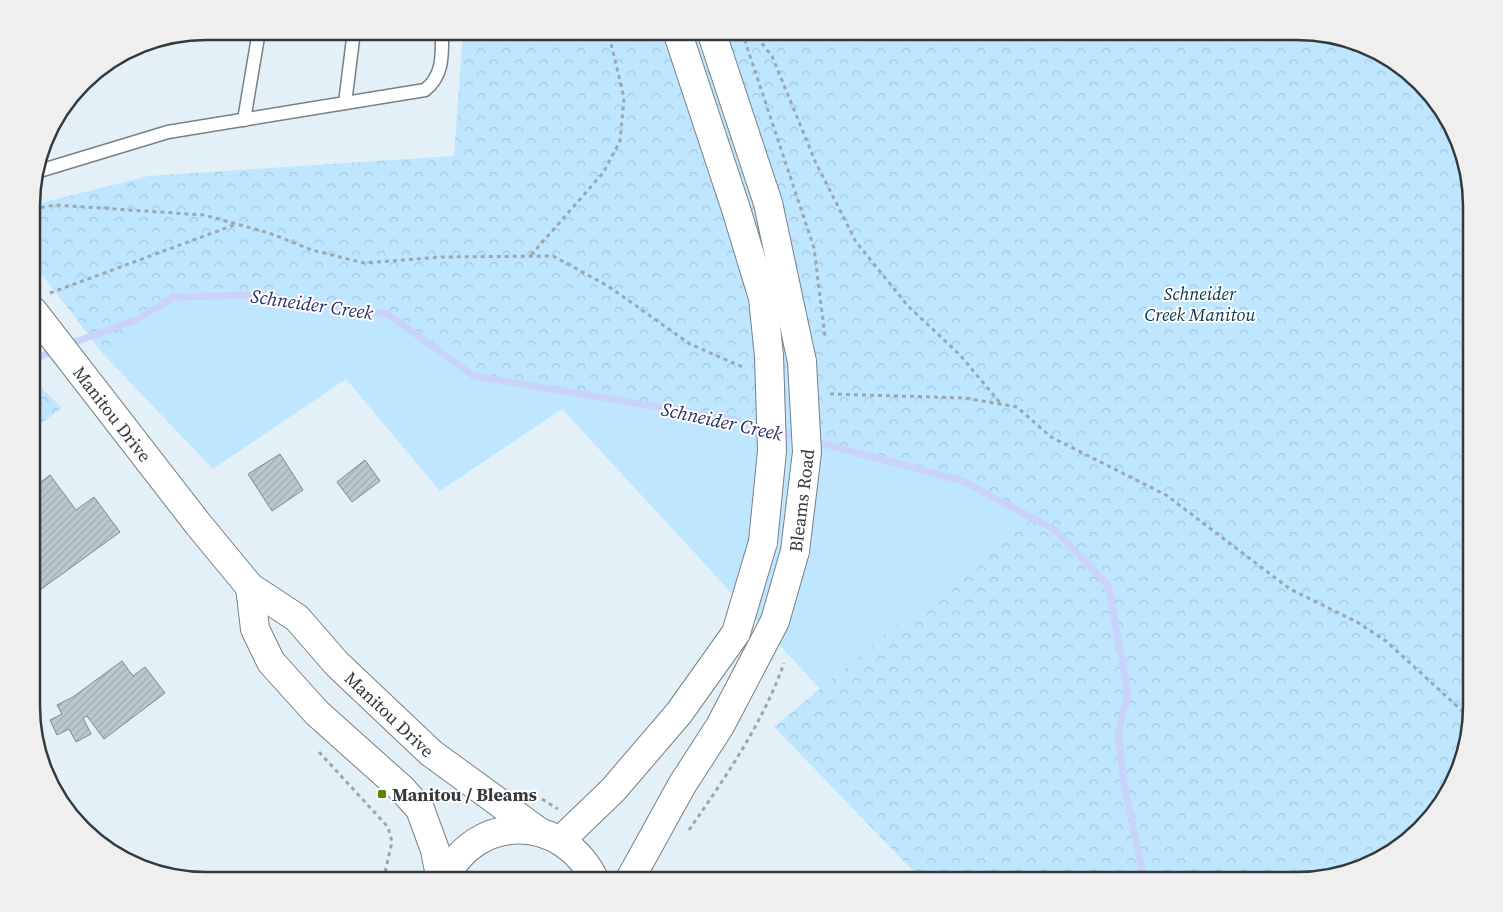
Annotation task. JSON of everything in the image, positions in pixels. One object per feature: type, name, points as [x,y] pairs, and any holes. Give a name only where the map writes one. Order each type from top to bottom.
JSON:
[{"type":"main road","name":"Bleams Road","points":[[549,836],[613,790],[673,720],[736,633],[763,542],[772,451],[770,356],[763,298],[736,209],[680,40]]},
{"type":"main road","name":"Bleams Road","points":[[634,872],[682,784],[720,726],[775,621],[795,551],[807,452],[802,362],[768,204],[713,40]]},
{"type":"main road","name":"Manitou Drive","points":[[40,307],[104,400],[198,524],[250,587],[297,618],[337,664],[431,753],[583,859],[591,872]]},
{"type":"main road","points":[[250,587],[254,629],[271,662],[317,713],[402,789],[420,810],[435,850],[440,872]]},
{"type":"main road","points":[[448,872],[456,860],[479,840],[507,830],[549,836]]},
{"type":"lane","points":[[244,120],[257,40]]},
{"type":"lane","points":[[345,103],[353,40]]},
{"type":"lane","points":[[45,169],[168,132],[425,90],[434,82],[442,63],[442,40]]},
{"type":"path","points":[[531,256],[603,173],[620,141],[624,98],[610,40]]},
{"type":"path","points":[[759,40],[772,56],[815,161],[856,242],[908,306],[960,355],[1001,404]]},
{"type":"path","points":[[40,302],[234,224]]},
{"type":"path","points":[[316,749],[388,827],[392,842],[385,872]]},
{"type":"green space","name":"Schneider Creek Manitou","points":[[462,40],[1297,40],[1318,41],[1340,46],[1380,62],[1398,74],[1414,89],[1429,105],[1441,123],[1454,153],[1460,174],[1463,196],[1463,716],[1460,738],[1454,759],[1441,789],[1422,815],[1389,844],[1370,855],[1329,869],[1307,872],[914,872],[774,727],[1029,516],[963,481],[731,419],[474,376],[387,314],[256,295],[175,297],[104,355],[40,272],[40,203],[149,176],[454,156]]},
{"type":"green space","points":[[256,295],[387,314],[474,376],[731,419],[963,481],[1030,517],[820,689],[562,409],[440,491],[346,379],[213,469],[104,355],[174,297]]},
{"type":"green space","points":[[40,387],[62,408],[40,424]]},
{"type":"building","points":[[280,454],[303,490],[272,511],[248,474]]},
{"type":"building","points":[[365,460],[380,481],[352,502],[337,482]]},
{"type":"building","points":[[50,475],[76,510],[94,497],[120,532],[40,590],[40,483]]},
{"type":"building","points":[[122,661],[133,676],[145,667],[165,693],[104,739],[87,716],[83,718],[91,734],[76,742],[69,729],[57,735],[50,720],[62,714],[57,705],[73,697]]},
{"type":"waterway","name":"Schneider Creek","points":[[67,345],[136,320],[174,297],[256,295],[387,314],[474,376],[731,419],[767,429]]},
{"type":"waterway","name":"Schneider Creek","points":[[40,357],[55,350]]},
{"type":"waterway","name":"Schneider Creek","points":[[777,431],[800,438]]},
{"type":"waterway","name":"Schneider Creek","points":[[813,441],[963,481],[1055,530],[1108,585],[1128,693],[1118,733],[1124,784],[1142,872]]},
{"type":"place","name":"Manitou / Bleams","points":[[382,794]]}]
